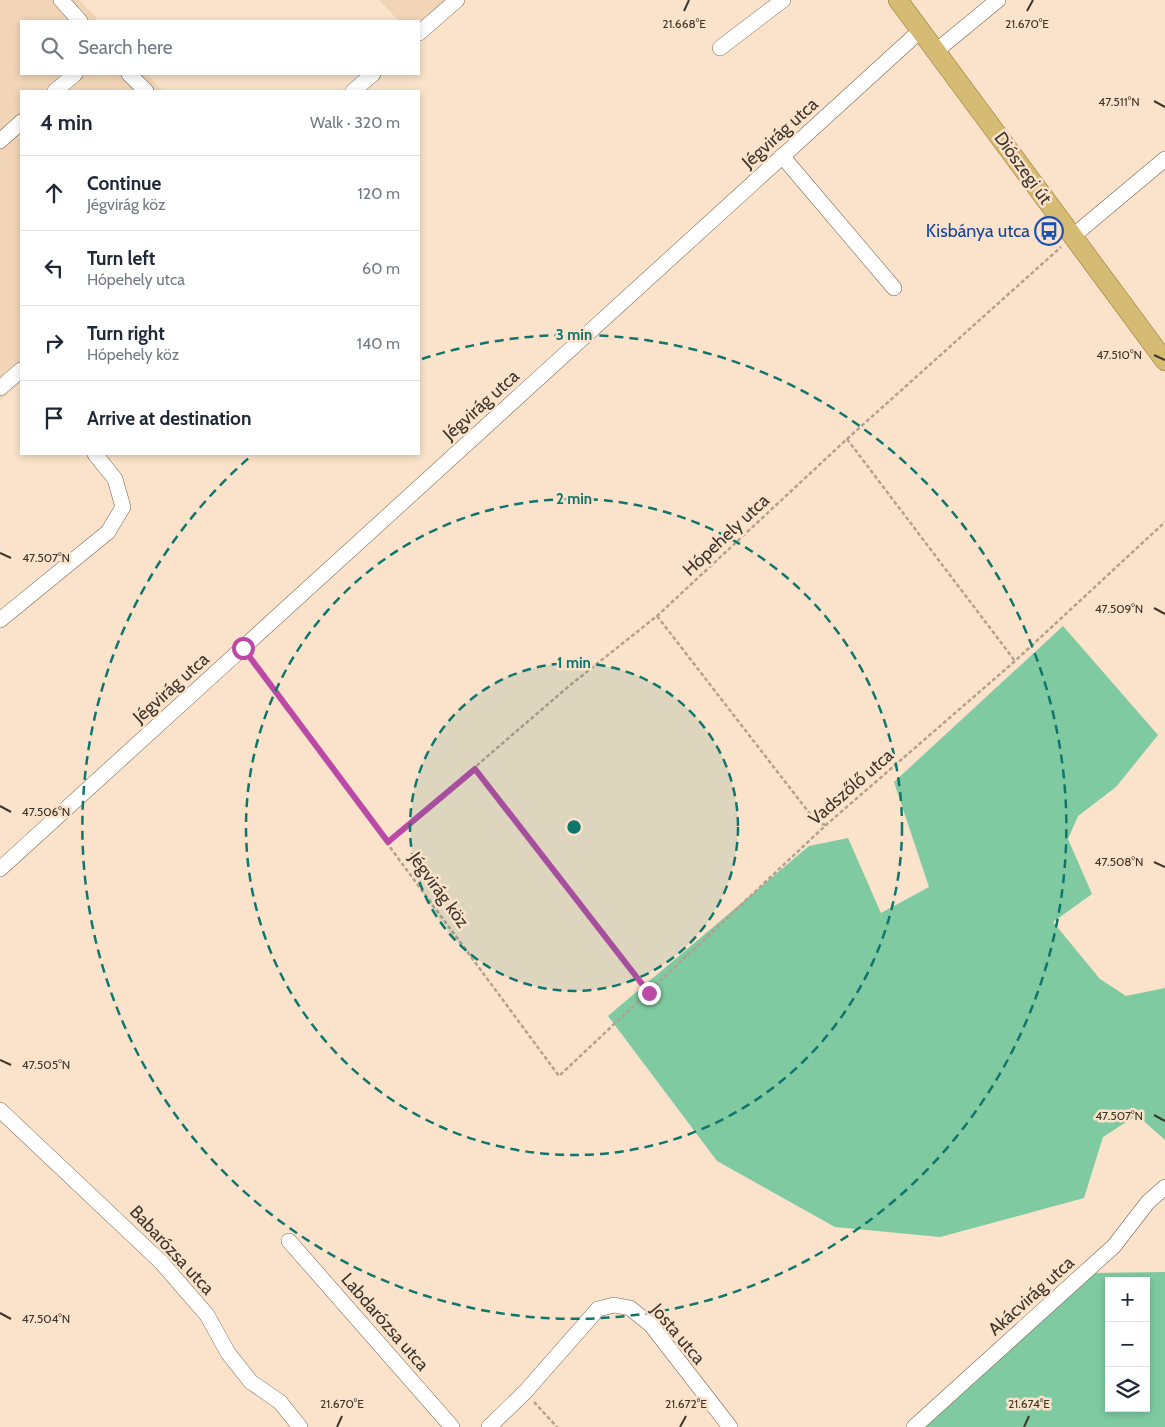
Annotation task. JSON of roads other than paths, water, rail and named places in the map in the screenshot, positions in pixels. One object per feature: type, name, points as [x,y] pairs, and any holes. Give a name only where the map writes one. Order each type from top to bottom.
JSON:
[{"type":"main road","name":"Diószegi út","points":[[898,0],[1165,361]]},
{"type":"street","points":[[61,0],[79,20]]},
{"type":"street","points":[[420,32],[458,0]]},
{"type":"street","points":[[720,48],[782,0]]},
{"type":"street","points":[[936,51],[998,0]]},
{"type":"street","name":"Jégvirág utca","points":[[0,869],[920,30]]},
{"type":"street","points":[[56,90],[74,75]]},
{"type":"street","points":[[130,75],[145,90]]},
{"type":"street","points":[[354,90],[372,75]]},
{"type":"street","points":[[0,141],[20,123]]},
{"type":"street","points":[[782,156],[894,288]]},
{"type":"street","points":[[1073,236],[1165,159]]},
{"type":"street","points":[[0,388],[20,371]]},
{"type":"street","points":[[0,620],[108,532],[123,506],[115,479],[96,455]]},
{"type":"street","name":"Babarózsa utca","points":[[0,1110],[161,1262],[207,1315],[228,1353],[251,1382],[280,1402],[300,1427]]},
{"type":"street","name":"Akácvirág utca","points":[[914,1427],[1114,1246],[1148,1202],[1165,1187]]},
{"type":"street","name":"Labdarózsa utca","points":[[289,1241],[452,1427]]},
{"type":"street","name":"Josta utca","points":[[489,1427],[525,1392],[598,1309],[614,1305],[630,1308],[651,1325],[730,1427]]},
{"type":"place","name":"Kisbánya utca","points":[[1049,231]]}]
